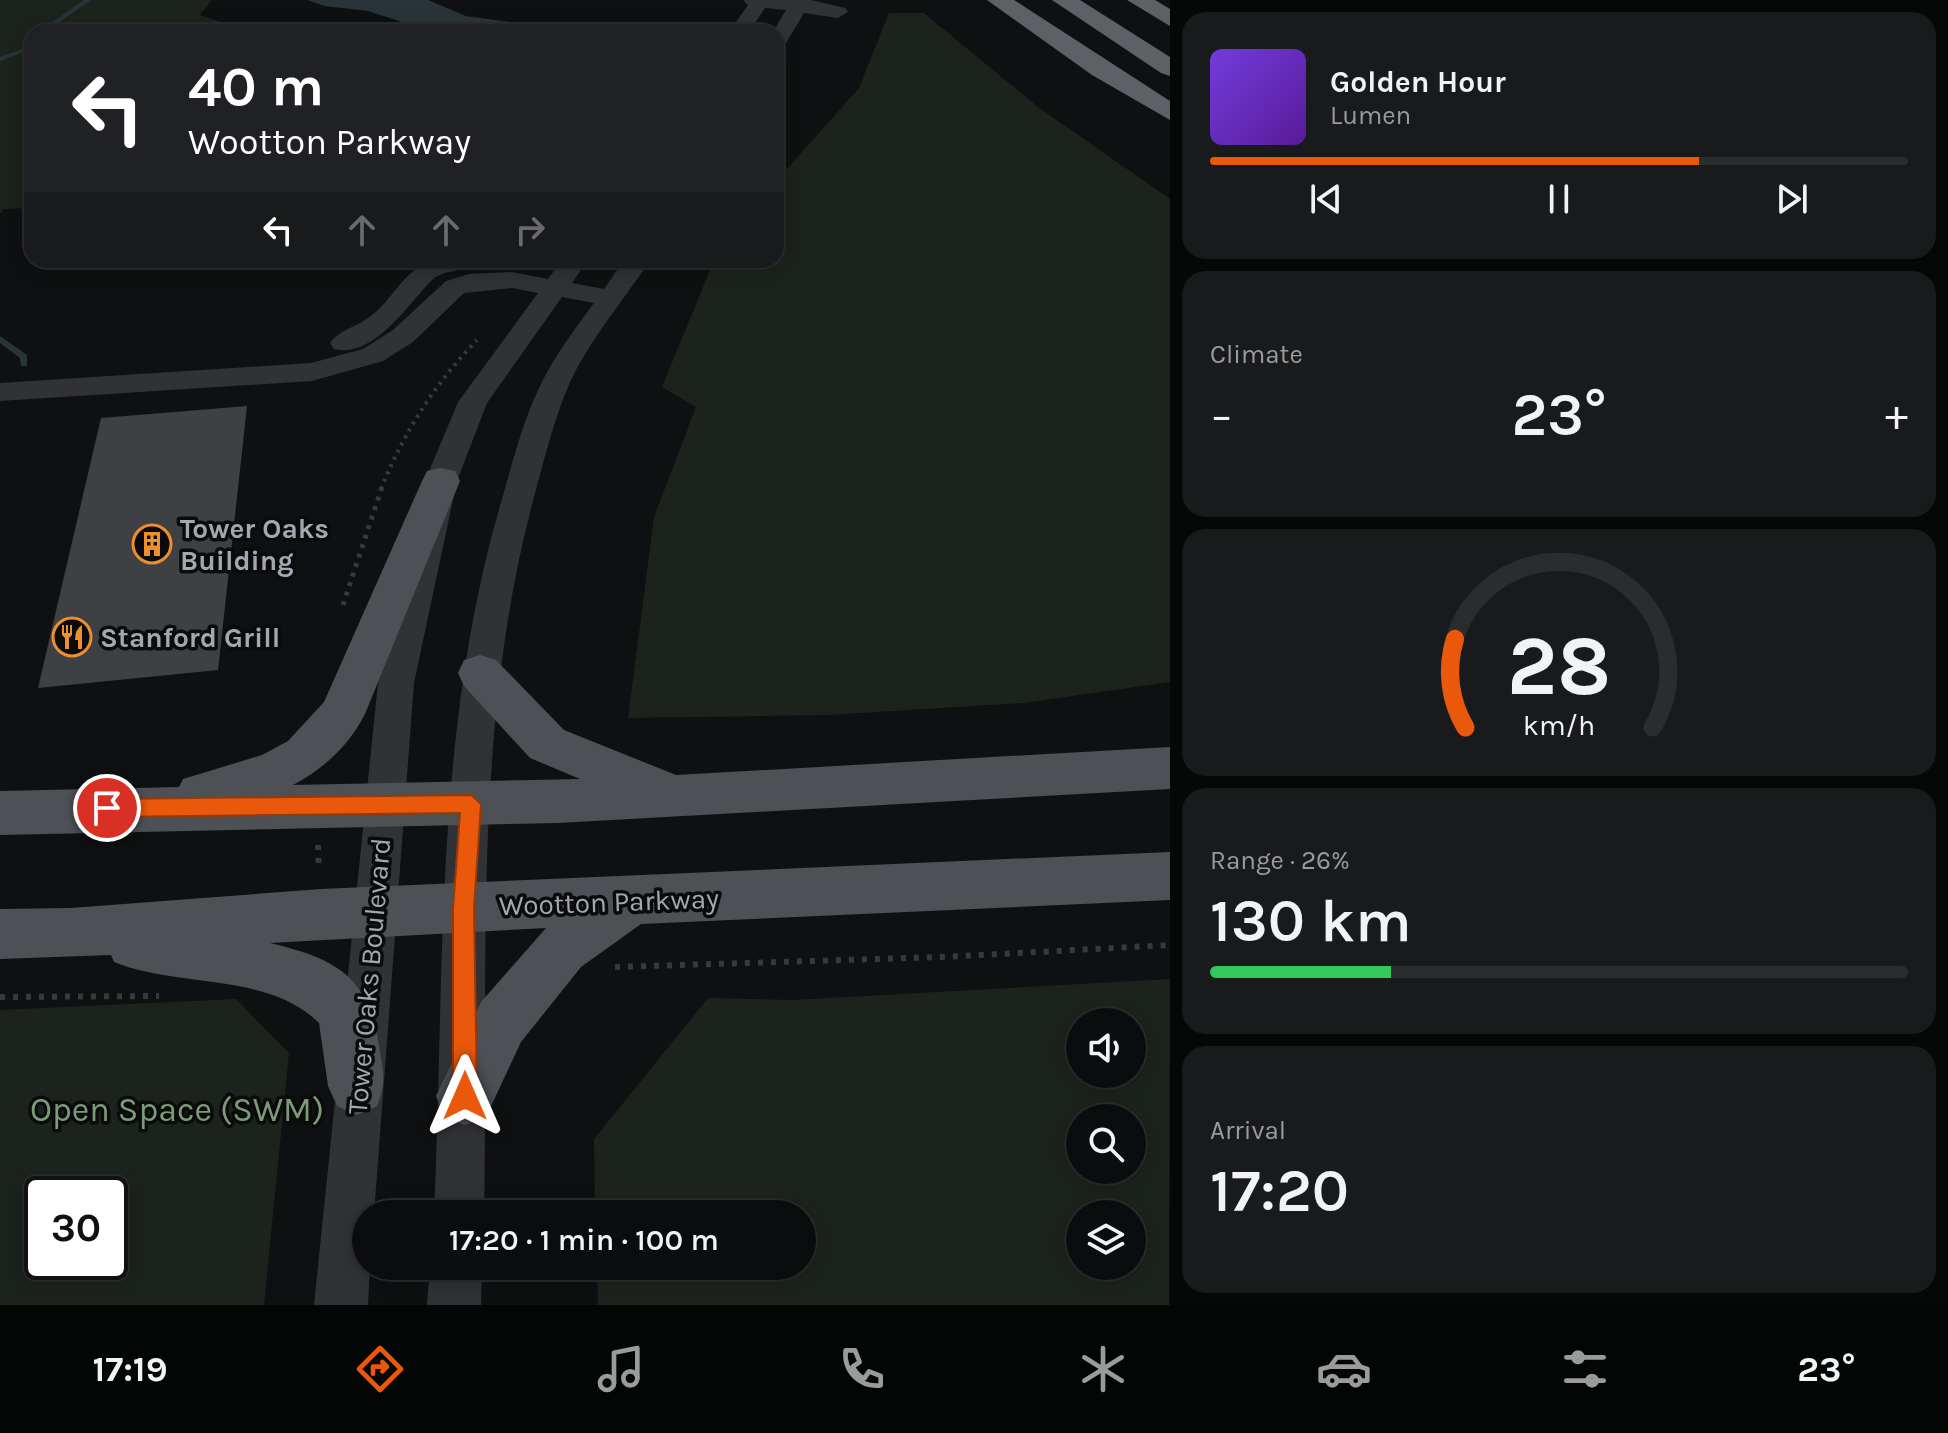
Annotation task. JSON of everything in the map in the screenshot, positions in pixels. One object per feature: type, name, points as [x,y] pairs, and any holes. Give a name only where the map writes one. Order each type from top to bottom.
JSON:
[{"type":"highway","points":[[999,0],[1101,70],[1170,112]]},
{"type":"highway","points":[[1064,0],[1170,68]]},
{"type":"highway","points":[[1139,0],[1170,19]]},
{"type":"main road","points":[[161,806],[274,772],[305,755],[342,714],[441,481]]},
{"type":"main road","points":[[480,673],[547,744],[677,797]]},
{"type":"main road","points":[[0,813],[161,806],[322,809],[677,797],[1170,768]]},
{"type":"main road","name":"Wootton Parkway","points":[[0,934],[71,933],[321,914],[378,914],[1170,876]]},
{"type":"main road","points":[[465,1096],[501,1022],[562,949],[631,901]]},
{"type":"main road","points":[[71,933],[264,968],[309,981],[342,1008],[357,1086]]},
{"type":"street","points":[[744,24],[757,0],[801,3],[838,12]]},
{"type":"street","points":[[784,31],[801,3]]},
{"type":"street","points":[[0,392],[41,379],[190,359],[251,360],[339,346],[380,323],[420,268]]},
{"type":"street","name":"Tower Oaks Boulevard","points":[[341,1305],[357,1086],[378,914],[384,806],[396,683],[441,481],[473,402],[569,268]]},
{"type":"street","points":[[460,1200],[465,1096],[463,909],[480,673],[507,528],[558,378],[611,298],[624,268]]},
{"type":"street","points":[[0,374],[41,379],[312,372],[373,355],[403,336],[455,287],[469,282],[512,280],[611,298]]},
{"type":"street","points":[[454,1305],[455,1280]]},
{"type":"green space","points":[[0,0],[212,0],[200,15],[227,24],[24,24],[24,208],[3,209],[0,214]]},
{"type":"green space","points":[[889,13],[924,13],[1038,107],[1170,199],[1170,682],[1024,703],[828,715],[628,718],[654,517],[696,407],[662,387],[711,268],[784,268],[784,172],[859,88]]},
{"type":"green space","points":[[1170,979],[1169,1305],[598,1305],[597,1280],[816,1280],[816,1200],[595,1200],[594,1139],[708,998],[792,1000]]},
{"type":"green space","name":"Open Space (SWM)","points":[[236,999],[289,1053],[264,1305],[0,1305],[0,1010]]},
{"type":"shaded area","points":[[307,0],[428,0],[466,16],[524,24],[408,24],[368,11],[325,6]]},
{"type":"building","name":"Tower Oaks Building","points":[[247,406],[218,670],[38,688],[101,418]]},
{"type":"waterway","points":[[53,24],[88,0]]},
{"type":"waterway","points":[[0,59],[24,49]]},
{"type":"waterway","points":[[0,339],[24,357],[24,364]]},
{"type":"place","name":"Tower Oaks Building","points":[[152,544]]},
{"type":"place","name":"Stanford Grill","points":[[72,637]]},
{"type":"route","points":[[107,808],[322,809],[471,804],[463,909],[465,1096]]}]
